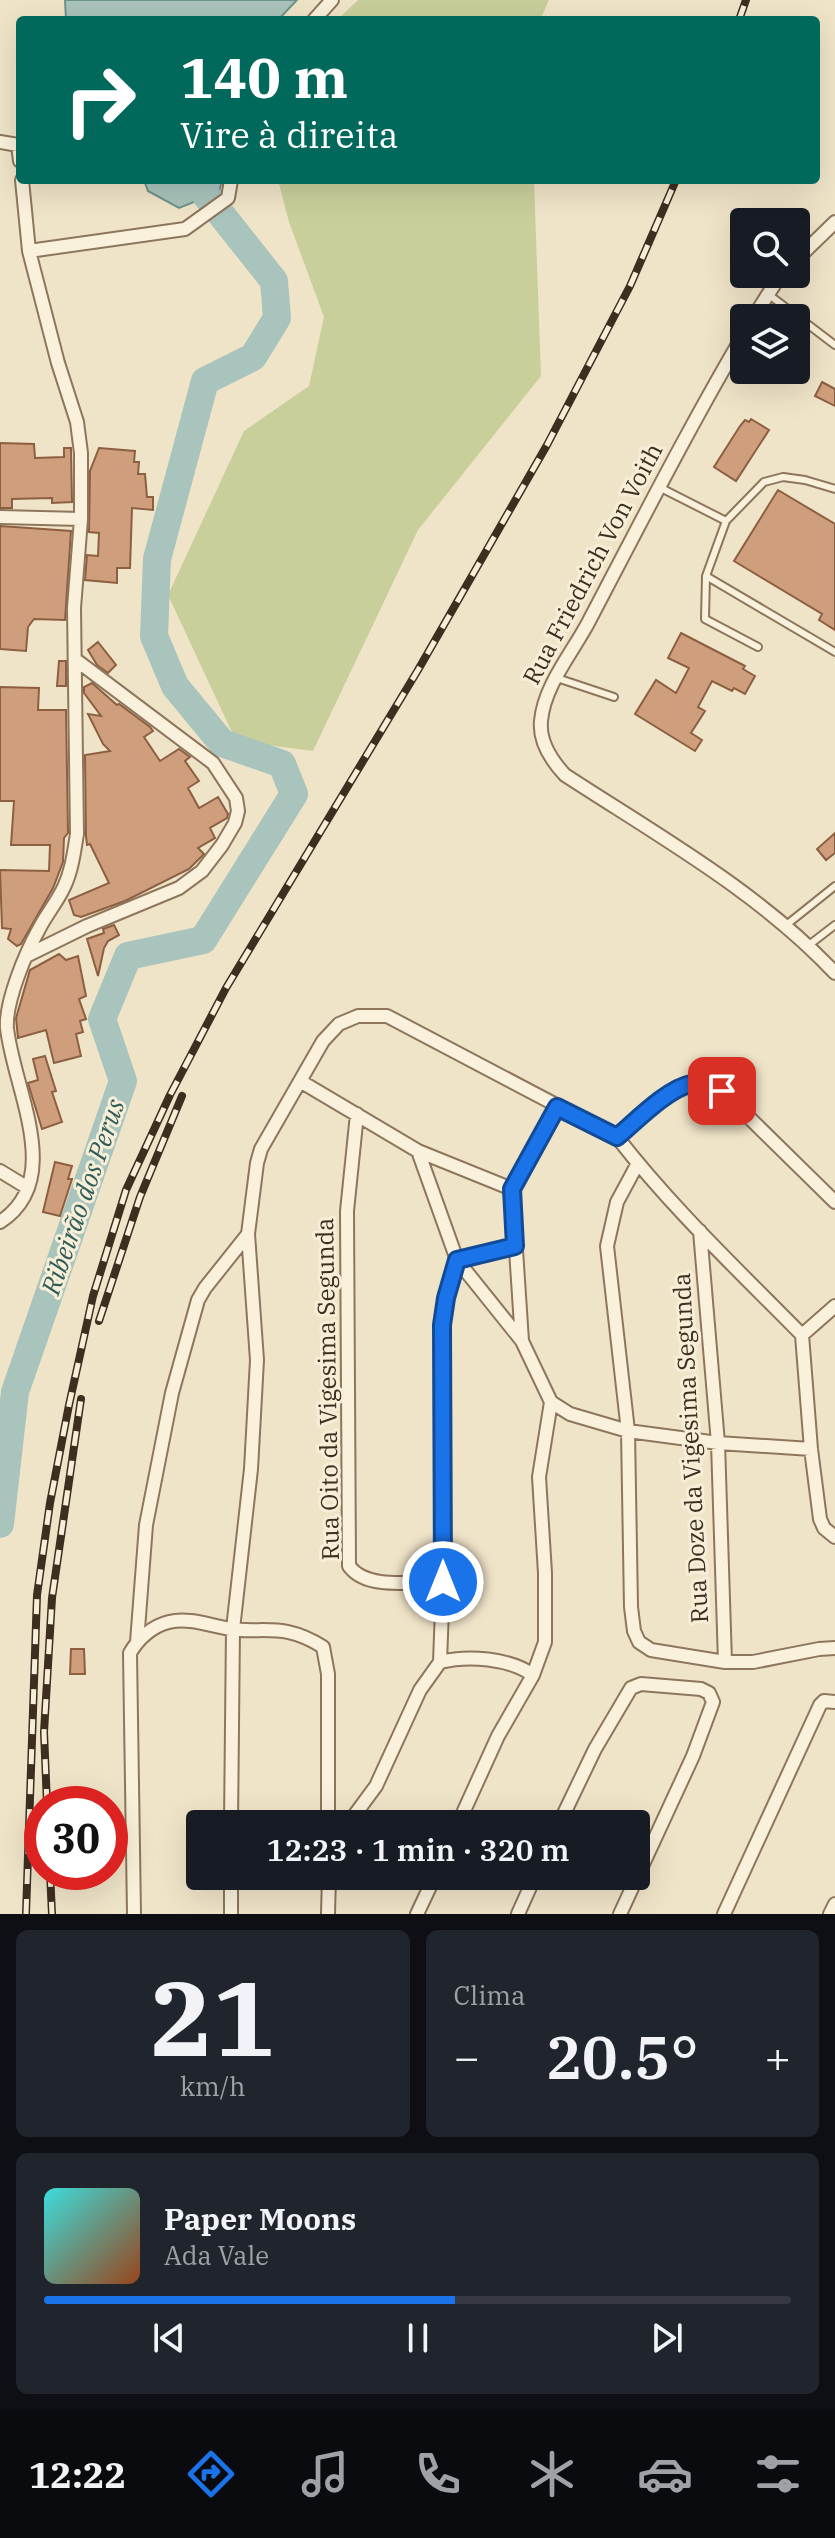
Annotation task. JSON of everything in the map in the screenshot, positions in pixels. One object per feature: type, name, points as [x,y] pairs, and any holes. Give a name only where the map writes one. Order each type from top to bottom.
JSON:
[{"type":"street","points":[[318,16],[332,0]]},
{"type":"street","points":[[0,1222],[18,1208],[34,1166],[7,1028],[13,991],[37,932],[63,889],[77,834],[74,594],[81,519],[81,453],[77,422],[29,251],[22,184]]},
{"type":"street","points":[[29,251],[185,229],[228,198],[230,184]]},
{"type":"street","points":[[810,246],[835,222]]},
{"type":"street","points":[[762,304],[772,288]]},
{"type":"street","name":"Rua Friedrich Von Voith","points":[[730,358],[545,699],[541,724],[550,759],[565,775],[676,845],[809,945],[835,973]]},
{"type":"street","points":[[0,517],[81,519]]},
{"type":"street","points":[[28,955],[87,926],[179,888],[202,871],[216,853],[235,823],[238,811],[236,798],[213,763],[76,660]]},
{"type":"street","points":[[231,1810],[233,1629],[251,1469],[257,1360],[248,1234],[261,1149],[323,1041],[339,1024],[358,1016],[387,1016],[617,1137],[700,1231],[802,1335],[820,1519],[824,1528],[835,1537]]},
{"type":"street","points":[[300,1081],[418,1151],[512,1189]]},
{"type":"street","points":[[617,1137],[673,1092],[691,1084],[709,1085],[722,1091],[835,1202]]},
{"type":"street","points":[[522,1341],[512,1189],[557,1107]]},
{"type":"street","name":"Rua Oito da Vigesima Segunda","points":[[357,1114],[347,1211],[349,1566],[356,1576],[377,1581],[443,1582]]},
{"type":"street","points":[[418,1151],[457,1260],[522,1341],[551,1402],[570,1414],[628,1431],[718,1443],[811,1449]]},
{"type":"street","points":[[638,1163],[617,1202],[607,1246],[628,1431],[634,1631],[639,1642],[651,1650],[725,1662],[753,1662],[835,1648]]},
{"type":"street","points":[[0,1171],[28,1188]]},
{"type":"street","name":"Rua Doze da Vigesima Segunda","points":[[700,1231],[718,1443],[725,1662]]},
{"type":"street","points":[[137,1642],[146,1525],[172,1393],[198,1300],[248,1234]]},
{"type":"street","points":[[457,1260],[515,1246]]},
{"type":"street","points":[[358,1810],[376,1786],[420,1690],[440,1662],[443,1582],[442,1325],[457,1260]]},
{"type":"street","points":[[802,1335],[835,1306]]},
{"type":"street","points":[[464,1810],[498,1736],[533,1675],[545,1642],[545,1573],[539,1477],[551,1402]]},
{"type":"street","points":[[134,1914],[130,1653],[137,1642],[153,1629],[169,1622],[195,1622],[233,1629],[286,1631],[309,1638],[323,1647],[328,1674],[328,1810]]},
{"type":"street","points":[[440,1662],[459,1659],[507,1664],[518,1666],[533,1675]]},
{"type":"street","points":[[566,1810],[595,1749],[631,1688],[641,1684],[701,1689],[709,1693],[713,1702],[693,1756],[650,1849]]},
{"type":"street","points":[[724,1914],[820,1705],[824,1701],[835,1702]]},
{"type":"street","points":[[231,1890],[231,1914]]},
{"type":"street","points":[[328,1914],[329,1890]]},
{"type":"street","points":[[417,1914],[428,1890]]},
{"type":"street","points":[[518,1914],[529,1890]]},
{"type":"street","points":[[620,1914],[631,1890]]},
{"type":"street","points":[[830,1914],[835,1904]]},
{"type":"lane","points":[[768,294],[835,345]]},
{"type":"lane","points":[[758,647],[705,619],[706,576],[726,521],[764,482],[783,477],[835,489]]},
{"type":"lane","points":[[659,487],[726,521]]},
{"type":"lane","points":[[706,576],[835,652]]},
{"type":"lane","points":[[557,678],[614,697]]},
{"type":"lane","points":[[785,926],[835,886]]},
{"type":"lane","points":[[809,945],[835,925]]},
{"type":"green space","points":[[358,0],[549,0],[542,16],[341,16]]},
{"type":"green space","points":[[279,184],[534,184],[541,376],[418,530],[313,751],[236,741],[168,595],[244,431],[309,386],[324,317],[289,222]]},
{"type":"water","points":[[65,0],[297,0],[282,16],[66,16]]},
{"type":"water","points":[[145,184],[221,184],[219,192],[179,208],[148,191]]},
{"type":"building","points":[[822,382],[835,389],[835,406],[815,396]]},
{"type":"building","points":[[751,419],[769,430],[736,481],[714,467],[740,426]]},
{"type":"building","points":[[0,443],[34,444],[35,458],[64,457],[64,448],[71,448],[72,502],[52,503],[52,498],[12,499],[12,508],[0,508]]},
{"type":"building","points":[[99,448],[135,451],[134,462],[139,462],[138,474],[145,474],[147,497],[153,497],[153,510],[132,508],[130,568],[117,568],[117,583],[85,580],[87,555],[98,556],[99,533],[89,532],[90,471]]},
{"type":"building","points":[[778,490],[835,524],[835,630],[819,620],[822,614],[734,561]]},
{"type":"building","points":[[0,526],[71,531],[65,620],[34,619],[28,627],[26,651],[0,649]]},
{"type":"building","points":[[681,633],[745,666],[743,669],[755,676],[745,694],[712,681],[698,707],[705,711],[691,733],[702,740],[695,751],[635,714],[656,680],[676,693],[689,668],[668,658]]},
{"type":"building","points":[[98,642],[116,665],[108,673],[97,665],[88,650]]},
{"type":"building","points":[[59,661],[66,661],[66,686],[57,686]]},
{"type":"building","points":[[92,683],[117,705],[150,727],[153,731],[144,737],[160,761],[179,749],[190,757],[185,761],[199,781],[188,788],[199,808],[218,797],[228,814],[227,818],[210,828],[215,838],[198,848],[204,854],[189,869],[125,901],[81,917],[74,915],[69,900],[109,883],[90,844],[87,845],[86,836],[85,755],[110,751],[103,744],[88,714],[101,716],[84,693],[84,687]]},
{"type":"building","points":[[0,687],[39,688],[38,710],[66,710],[68,833],[64,838],[63,862],[53,888],[17,946],[8,939],[11,929],[2,928],[0,870],[49,871],[50,845],[11,845],[14,801],[0,801]]},
{"type":"building","points":[[835,833],[835,853],[826,860],[817,849]]},
{"type":"building","points":[[114,925],[119,935],[108,941],[104,948],[98,976],[87,939],[104,933],[103,929]]},
{"type":"building","points":[[59,954],[66,960],[78,956],[86,996],[79,999],[86,1019],[80,1021],[83,1032],[76,1034],[81,1056],[54,1063],[46,1030],[18,1038],[16,1018],[30,970]]},
{"type":"building","points":[[45,1056],[62,1122],[42,1129],[28,1083],[38,1080],[33,1059]]},
{"type":"building","points":[[55,1162],[72,1166],[68,1179],[72,1179],[60,1216],[43,1212]]},
{"type":"building","points":[[71,1649],[84,1649],[85,1674],[70,1674]]},
{"type":"waterway","name":"Ribeirão dos Perus","points":[[0,1524],[15,1392],[123,1081],[102,1019],[128,956],[203,940],[294,794],[282,764],[222,743],[175,686],[154,636],[157,559],[205,381],[253,357],[277,318],[274,281],[205,194],[204,184]]},
{"type":"railway","points":[[740,16],[746,0]]},
{"type":"railway","points":[[26,1914],[37,1595],[50,1503],[69,1405],[93,1296],[126,1190],[170,1095],[226,988],[418,670],[547,445],[630,286],[674,184]]},
{"type":"railway","points":[[99,1321],[140,1197],[182,1096]]},
{"type":"railway","points":[[46,1786],[44,1732],[52,1598],[81,1399]]},
{"type":"railway","points":[[51,1890],[52,1914]]},
{"type":"route","points":[[443,1582],[442,1325],[457,1260],[515,1246],[512,1189],[557,1107],[617,1137],[673,1092],[691,1084],[709,1085],[722,1091]]}]
